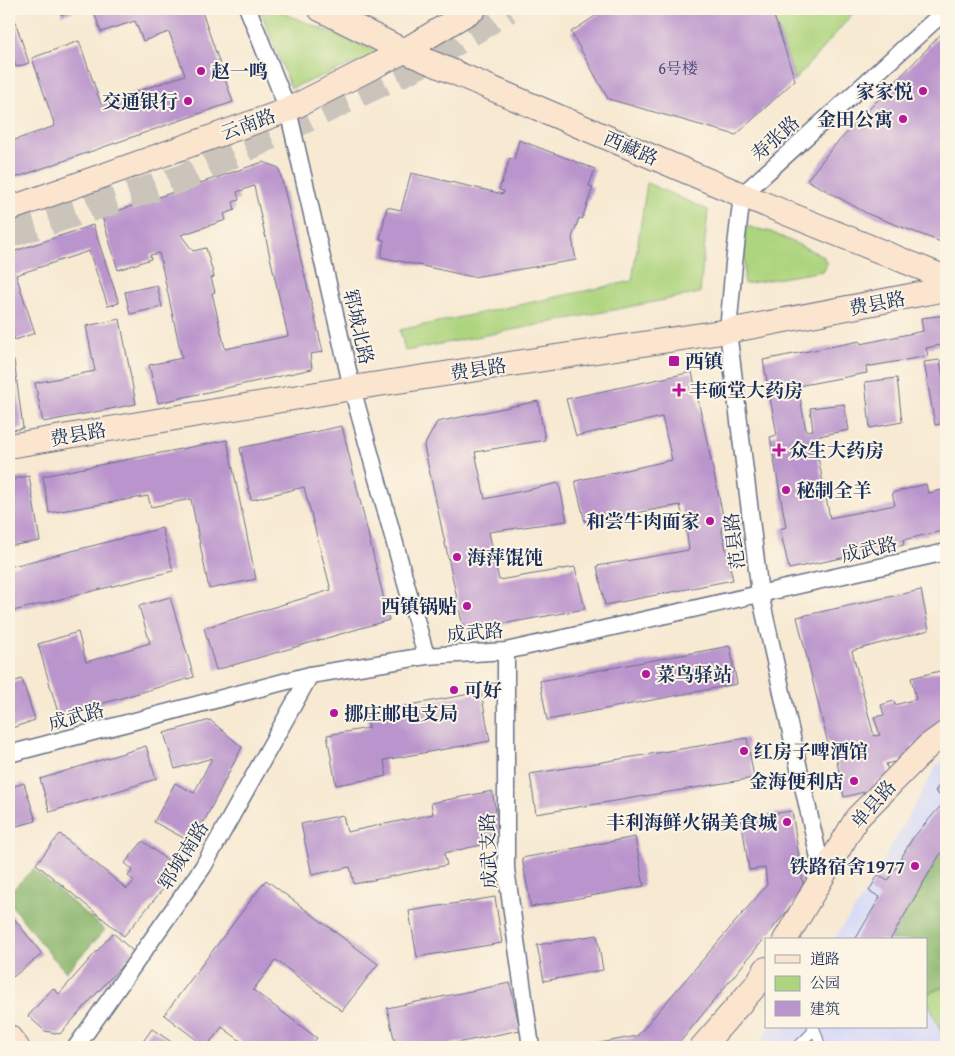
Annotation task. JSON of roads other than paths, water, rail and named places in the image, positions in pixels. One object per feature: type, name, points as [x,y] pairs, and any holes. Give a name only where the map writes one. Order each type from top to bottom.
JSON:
[{"type":"street","name":"郓城北路","points":[[248,9],[288,110],[352,388],[426,656]]},
{"type":"street","name":"西藏路","points":[[320,9],[404,51],[742,195],[946,278]]},
{"type":"street","name":"云南路","points":[[9,209],[288,110],[404,51],[474,9]]},
{"type":"street","name":"寿张路","points":[[742,195],[946,10]]},
{"type":"street","name":"范县路","points":[[742,195],[728,331],[760,594],[823,876]]},
{"type":"street","name":"费县路","points":[[9,446],[352,388],[728,331],[946,290]]},
{"type":"street","name":"成武路","points":[[9,754],[310,675],[426,656],[506,651],[946,552]]},
{"type":"street","name":"成武支路","points":[[506,651],[506,869],[531,1047]]},
{"type":"street","name":"郓城南路","points":[[76,1047],[203,867],[310,675]]},
{"type":"street","name":"单县路","points":[[786,938],[857,818],[928,746],[946,733]]},
{"type":"street","points":[[702,1047],[763,981]]},
{"type":"street","points":[[9,1037],[17,1047]]},
{"type":"lane","points":[[797,1047],[814,1028],[821,1047]]},
{"type":"tunnel","points":[[9,234],[181,179],[420,64],[508,9]]},
{"type":"place","name":"赵一鸣","points":[[201,71]]},
{"type":"place","name":"家家悦","points":[[923,91]]},
{"type":"place","name":"交通银行","points":[[188,101]]},
{"type":"place","name":"金田公寓","points":[[903,119]]},
{"type":"place","name":"西镇","points":[[674,361]]},
{"type":"place","name":"丰硕堂大药房","points":[[679,390]]},
{"type":"place","name":"众生大药房","points":[[779,450]]},
{"type":"place","name":"秘制全羊","points":[[786,490]]},
{"type":"place","name":"和尝牛肉面家","points":[[710,521]]},
{"type":"place","name":"海萍馄饨","points":[[457,557]]},
{"type":"place","name":"西镇锅贴","points":[[467,606]]},
{"type":"place","name":"菜鸟驿站","points":[[646,674]]},
{"type":"place","name":"可好","points":[[454,690]]},
{"type":"place","name":"挪庄邮电支局","points":[[334,713]]},
{"type":"place","name":"红房子啤酒馆","points":[[744,751]]},
{"type":"place","name":"金海便利店","points":[[854,781]]},
{"type":"place","name":"丰利海鲜火锅美食城","points":[[787,822]]},
{"type":"place","name":"铁路宿舍1977","points":[[915,866]]}]
